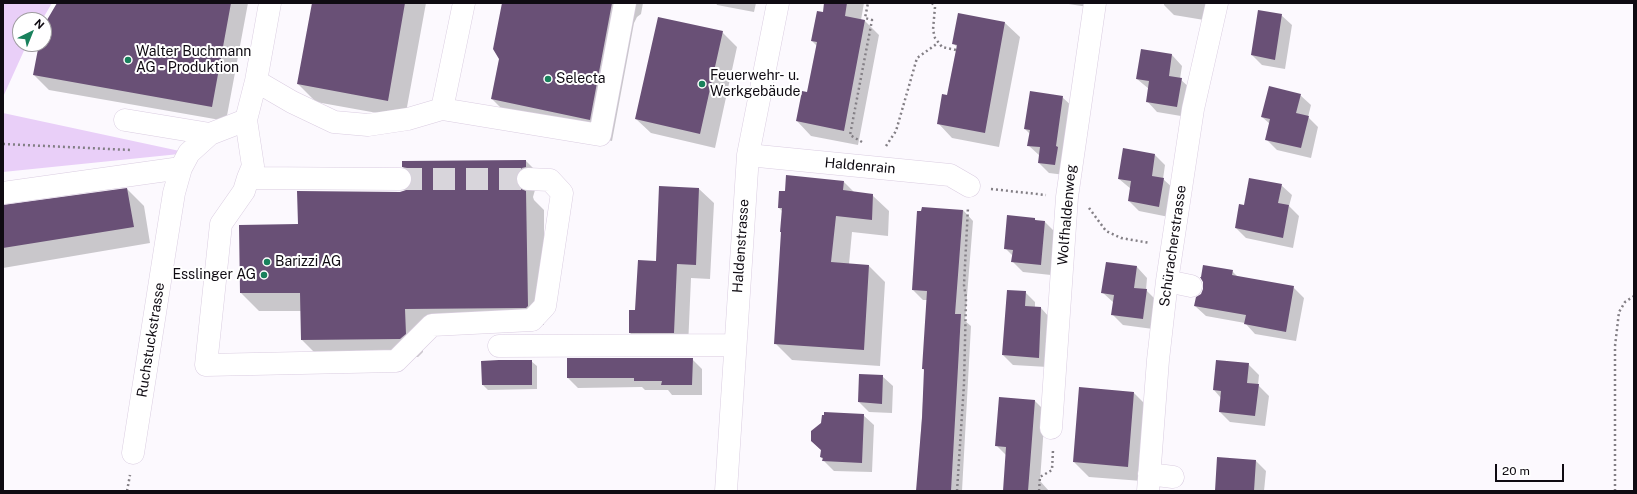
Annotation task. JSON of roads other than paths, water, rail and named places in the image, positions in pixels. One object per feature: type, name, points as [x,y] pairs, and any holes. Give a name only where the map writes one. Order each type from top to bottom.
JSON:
[{"type":"street","points":[[270,3],[256,81],[246,120],[253,166],[244,191],[221,224],[206,365],[396,361],[432,325],[532,320],[545,306],[562,193],[550,180],[528,179]]},
{"type":"street","points":[[442,109],[464,3]]},
{"type":"street","points":[[256,81],[292,102],[334,122],[368,125],[408,119],[442,109],[600,135],[625,3]]},
{"type":"street","name":"Haldenstrasse","points":[[726,491],[748,155],[778,3]]},
{"type":"street","name":"Wolfhaldenweg","points":[[1051,428],[1067,197],[1096,3]]},
{"type":"street","name":"Schüracherstrasse","points":[[1148,483],[1158,360],[1167,281],[1193,109],[1217,3]]},
{"type":"street","points":[[256,81],[282,110],[304,122],[352,134],[390,134]]},
{"type":"street","points":[[125,120],[210,134]]},
{"type":"street","name":"Ruchstuckstrasse","points":[[133,453],[174,193],[181,168],[189,153],[210,134],[246,120]]},
{"type":"street","name":"Haldenrain","points":[[748,155],[950,175],[969,186]]},
{"type":"street","points":[[3,193],[181,168]]},
{"type":"street","points":[[248,178],[400,179]]},
{"type":"street","points":[[1167,281],[1191,286]]},
{"type":"street","points":[[498,346],[735,345]]},
{"type":"street","points":[[1148,483],[1173,477]]},
{"type":"tunnel","points":[[400,179],[528,179]]},
{"type":"place","name":"Walter Buchmann AG - Produktion","points":[[128,60]]},
{"type":"place","name":"Selecta","points":[[548,79]]},
{"type":"place","name":"Feuerwehr- u. Werkgebäude","points":[[702,84]]},
{"type":"place","name":"Barizzi AG","points":[[267,262]]},
{"type":"place","name":"Esslinger AG","points":[[264,275]]}]
